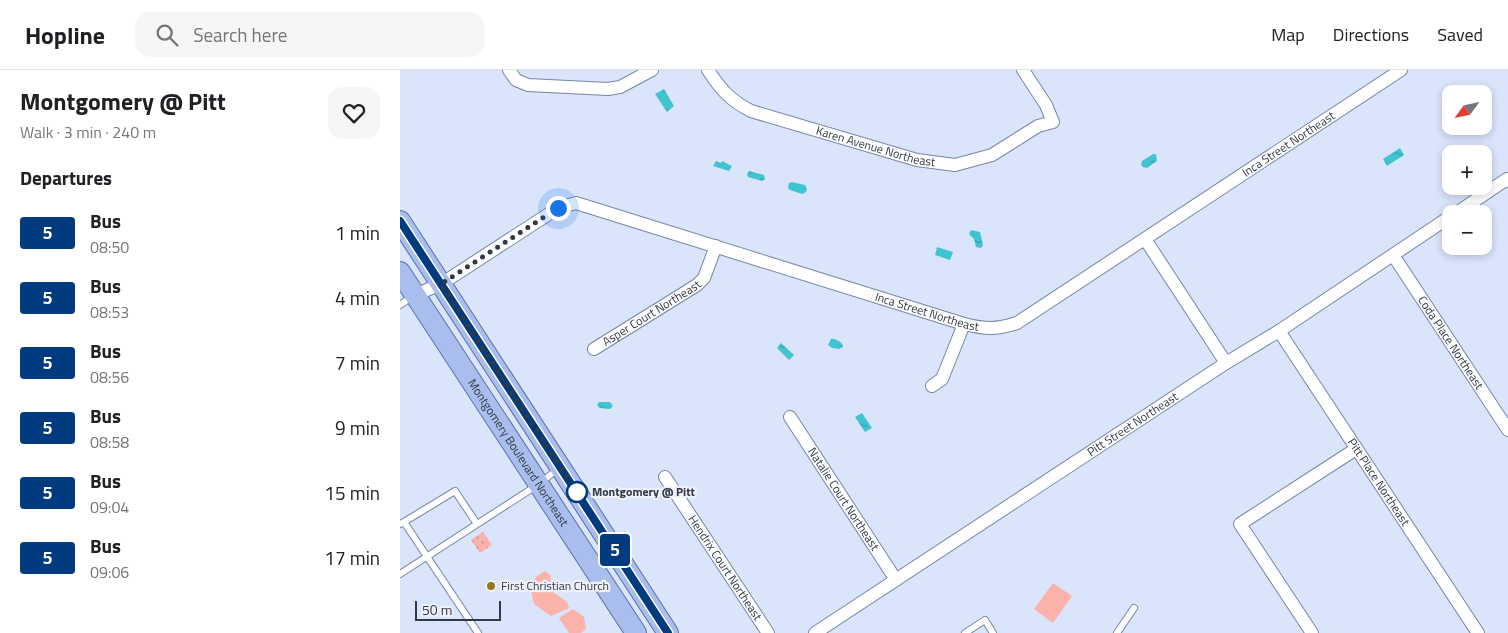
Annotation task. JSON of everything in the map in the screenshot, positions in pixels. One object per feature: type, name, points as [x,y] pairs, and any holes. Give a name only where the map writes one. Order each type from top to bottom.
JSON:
[{"type":"main road","points":[[400,221],[668,633]]},
{"type":"main road","name":"Montgomery Boulevard Northeast","points":[[400,272],[407,300],[539,484],[636,633]]},
{"type":"street","points":[[509,70],[516,80],[528,85],[608,89],[620,87],[652,70]]},
{"type":"street","name":"Karen Avenue Northeast","points":[[708,70],[720,89],[730,98],[751,111],[917,160],[955,165],[992,155],[1038,126],[1053,122],[1046,105],[1023,70]]},
{"type":"street","name":"Inca Street Northeast","points":[[407,300],[441,284],[558,208],[576,203],[964,324],[986,329],[1004,328],[1017,323],[1401,70]]},
{"type":"street","points":[[1469,205],[1507,180]]},
{"type":"street","name":"Pitt Street Northeast","points":[[815,633],[1226,363],[1279,331],[1442,222]]},
{"type":"street","points":[[1145,239],[1226,363]]},
{"type":"street","name":"Asper Court Northeast","points":[[594,349],[697,285],[704,278],[716,246]]},
{"type":"street","name":"Coda Place Northeast","points":[[1393,255],[1508,430]]},
{"type":"street","points":[[932,386],[942,379],[964,324]]},
{"type":"street","name":"Pitt Place Northeast","points":[[1279,331],[1478,633]]},
{"type":"street","name":"Natalie Court Northeast","points":[[790,417],[896,580]]},
{"type":"street","points":[[1312,633],[1240,524],[1356,449]]},
{"type":"street","name":"Hendrix Court Northeast","points":[[666,477],[768,633]]},
{"type":"lane","points":[[400,574],[539,484],[561,467]]},
{"type":"lane","points":[[477,524],[455,491],[402,523],[428,556],[478,633]]},
{"type":"lane","points":[[1117,633],[1134,608]]},
{"type":"lane","points":[[965,633],[985,620],[993,633]]},
{"type":"shaded area","points":[[483,532],[492,545],[480,553],[471,540]]},
{"type":"shaded area","points":[[545,571],[550,575],[553,592],[567,602],[569,608],[551,616],[534,604],[530,585],[536,577]]},
{"type":"shaded area","points":[[1053,583],[1072,596],[1053,623],[1034,609]]},
{"type":"shaded area","points":[[573,609],[584,617],[586,629],[581,633],[569,633],[559,618]]},
{"type":"water","points":[[664,89],[674,106],[667,112],[655,94]]},
{"type":"water","points":[[1400,148],[1404,155],[1387,166],[1383,159]]},
{"type":"water","points":[[1156,154],[1157,161],[1147,168],[1143,167],[1141,165],[1142,161]]},
{"type":"water","points":[[716,161],[721,163],[722,161],[732,166],[729,171],[713,166]]},
{"type":"water","points":[[749,171],[764,175],[765,179],[762,181],[748,177]]},
{"type":"water","points":[[789,183],[805,185],[806,192],[802,194],[790,190],[788,188]]},
{"type":"water","points":[[971,230],[980,232],[983,245],[981,248],[976,247],[974,239],[969,234]]},
{"type":"water","points":[[937,247],[953,252],[950,260],[935,255]]},
{"type":"water","points":[[831,339],[838,341],[843,347],[839,349],[832,348],[828,345]]},
{"type":"water","points":[[781,343],[794,355],[789,360],[777,348]]},
{"type":"water","points":[[599,402],[610,402],[613,406],[610,409],[600,408],[597,405]]},
{"type":"water","points":[[862,413],[872,428],[865,432],[855,417]]},
{"type":"bus line","name":"5","points":[[400,221],[668,633]]},
{"type":"place","name":"Montgomery @ Pitt","points":[[577,492]]},
{"type":"place","name":"First Christian Church","points":[[491,586]]},
{"type":"route","points":[[558,208],[441,284],[582,500],[577,492]]}]
